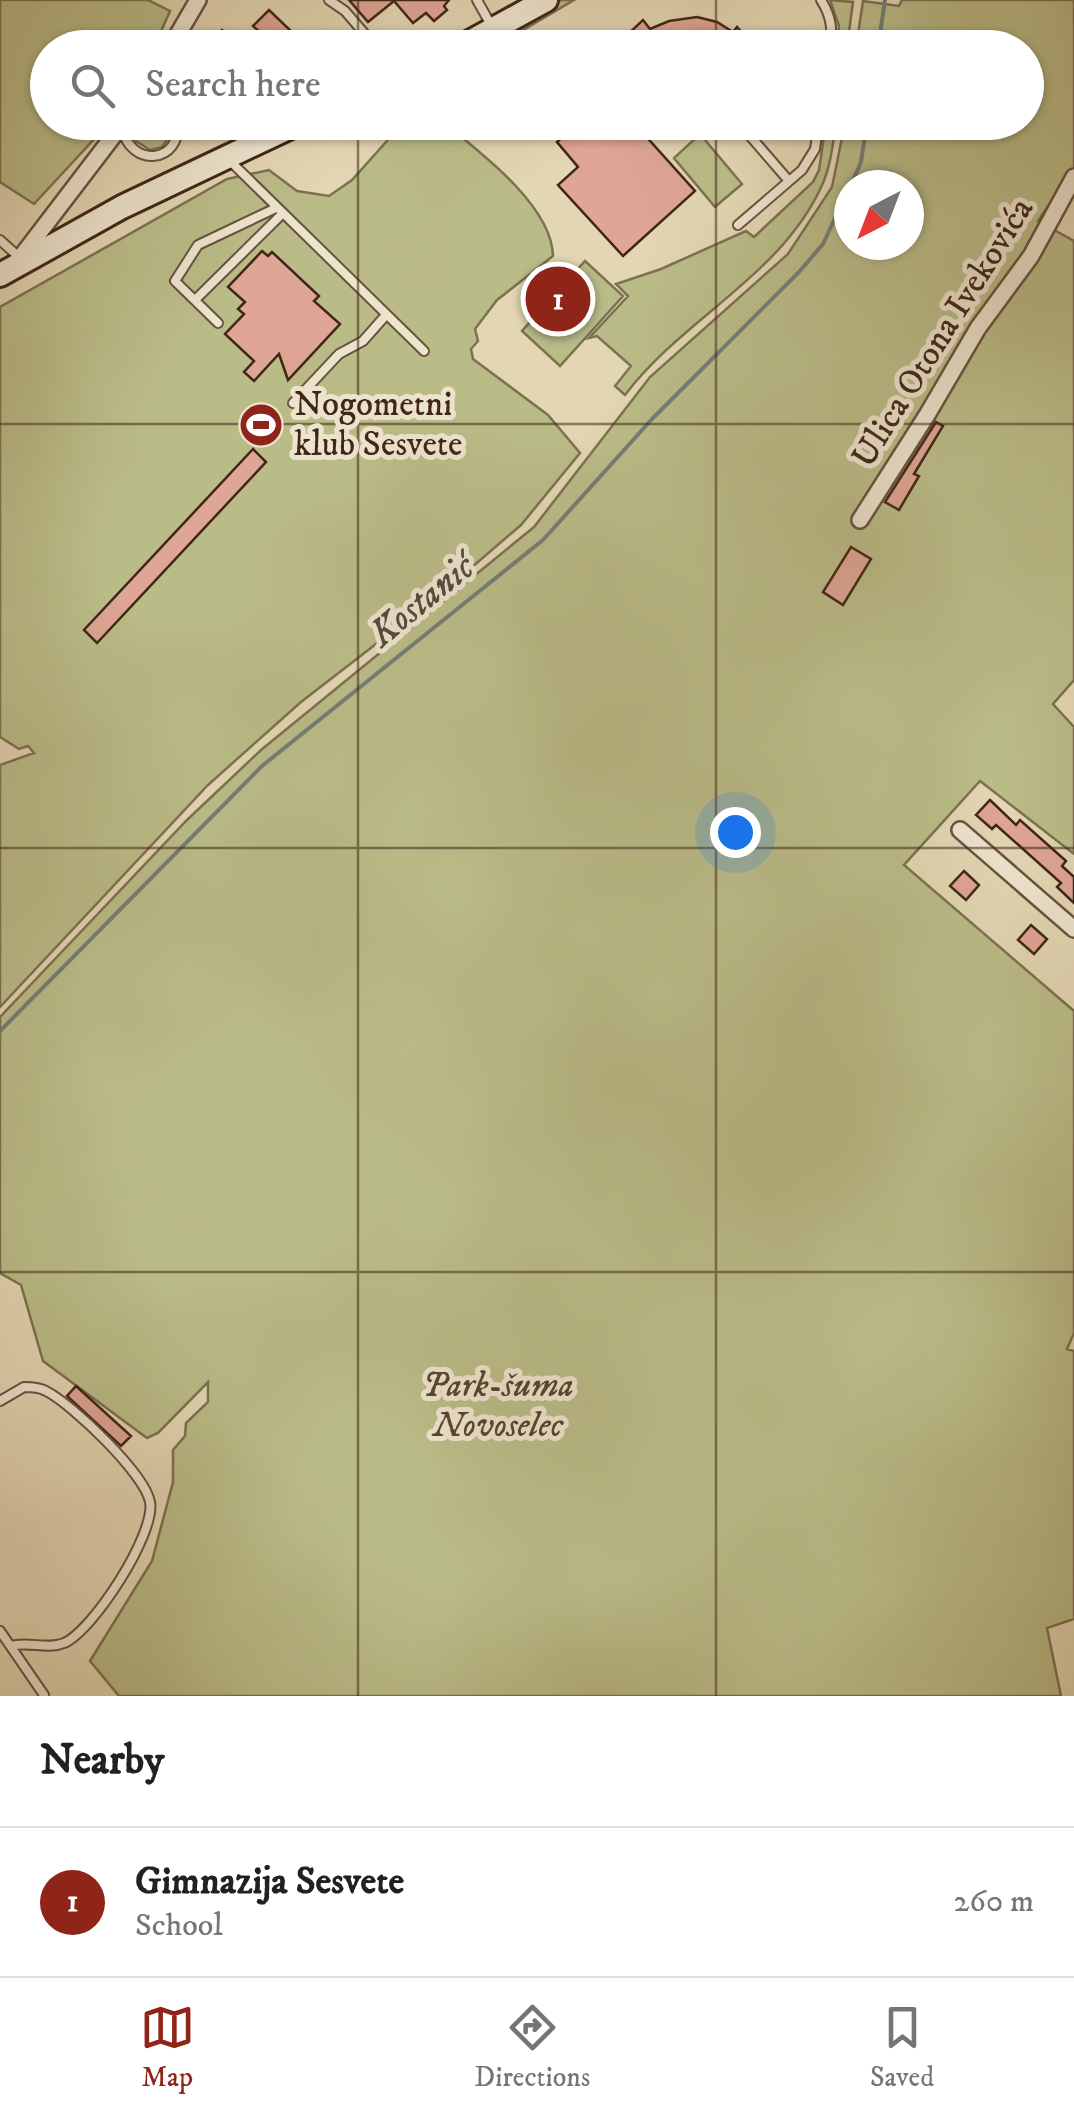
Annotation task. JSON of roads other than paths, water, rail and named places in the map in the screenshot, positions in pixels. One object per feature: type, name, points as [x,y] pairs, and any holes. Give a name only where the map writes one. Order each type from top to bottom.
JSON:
[{"type":"main road","points":[[494,29],[546,0]]},
{"type":"main road","points":[[12,266],[122,206],[264,140]]},
{"type":"street","points":[[180,30],[198,0]]},
{"type":"street","points":[[12,266],[110,140]]},
{"type":"street","name":"Ulica Otona Ivekovića","points":[[860,520],[978,328],[1031,256],[1074,177]]},
{"type":"street","points":[[960,830],[1074,928]]},
{"type":"lane","points":[[329,0],[361,30]]},
{"type":"lane","points":[[477,0],[494,29]]},
{"type":"lane","points":[[821,0],[833,30]]},
{"type":"lane","points":[[124,140],[132,150],[146,157],[161,155],[174,140]]},
{"type":"lane","points":[[754,140],[790,181]]},
{"type":"lane","points":[[738,225],[802,170],[816,140]]},
{"type":"lane","points":[[226,158],[424,351]]},
{"type":"lane","points":[[218,323],[175,280],[198,245],[278,211]]},
{"type":"lane","points":[[194,300],[258,237],[278,211]]},
{"type":"lane","points":[[247,221],[258,237]]},
{"type":"lane","points":[[0,240],[12,266]]},
{"type":"lane","points":[[293,403],[338,354],[362,341],[386,315]]},
{"type":"lane","points":[[0,1401],[24,1387],[46,1391],[62,1402],[134,1471],[145,1488],[151,1513],[143,1538],[125,1570],[78,1634],[60,1646],[11,1646]]},
{"type":"lane","points":[[0,1631],[44,1695]]},
{"type":"waterway","name":"Kostanić","points":[[881,30],[885,0]]},
{"type":"waterway","name":"Kostanić","points":[[858,170],[864,140]]},
{"type":"waterway","name":"Kostanić","points":[[0,1031],[262,766],[543,540],[652,419],[799,272],[823,244],[834,220]]},
{"type":"place","name":"Gimnazija Sesvete","points":[[558,299]]},
{"type":"place","name":"Nogometni klub Sesvete","points":[[261,425]]},
{"type":"park label","name":"Park-šuma Novoselec","points":[[498,1406]]}]
